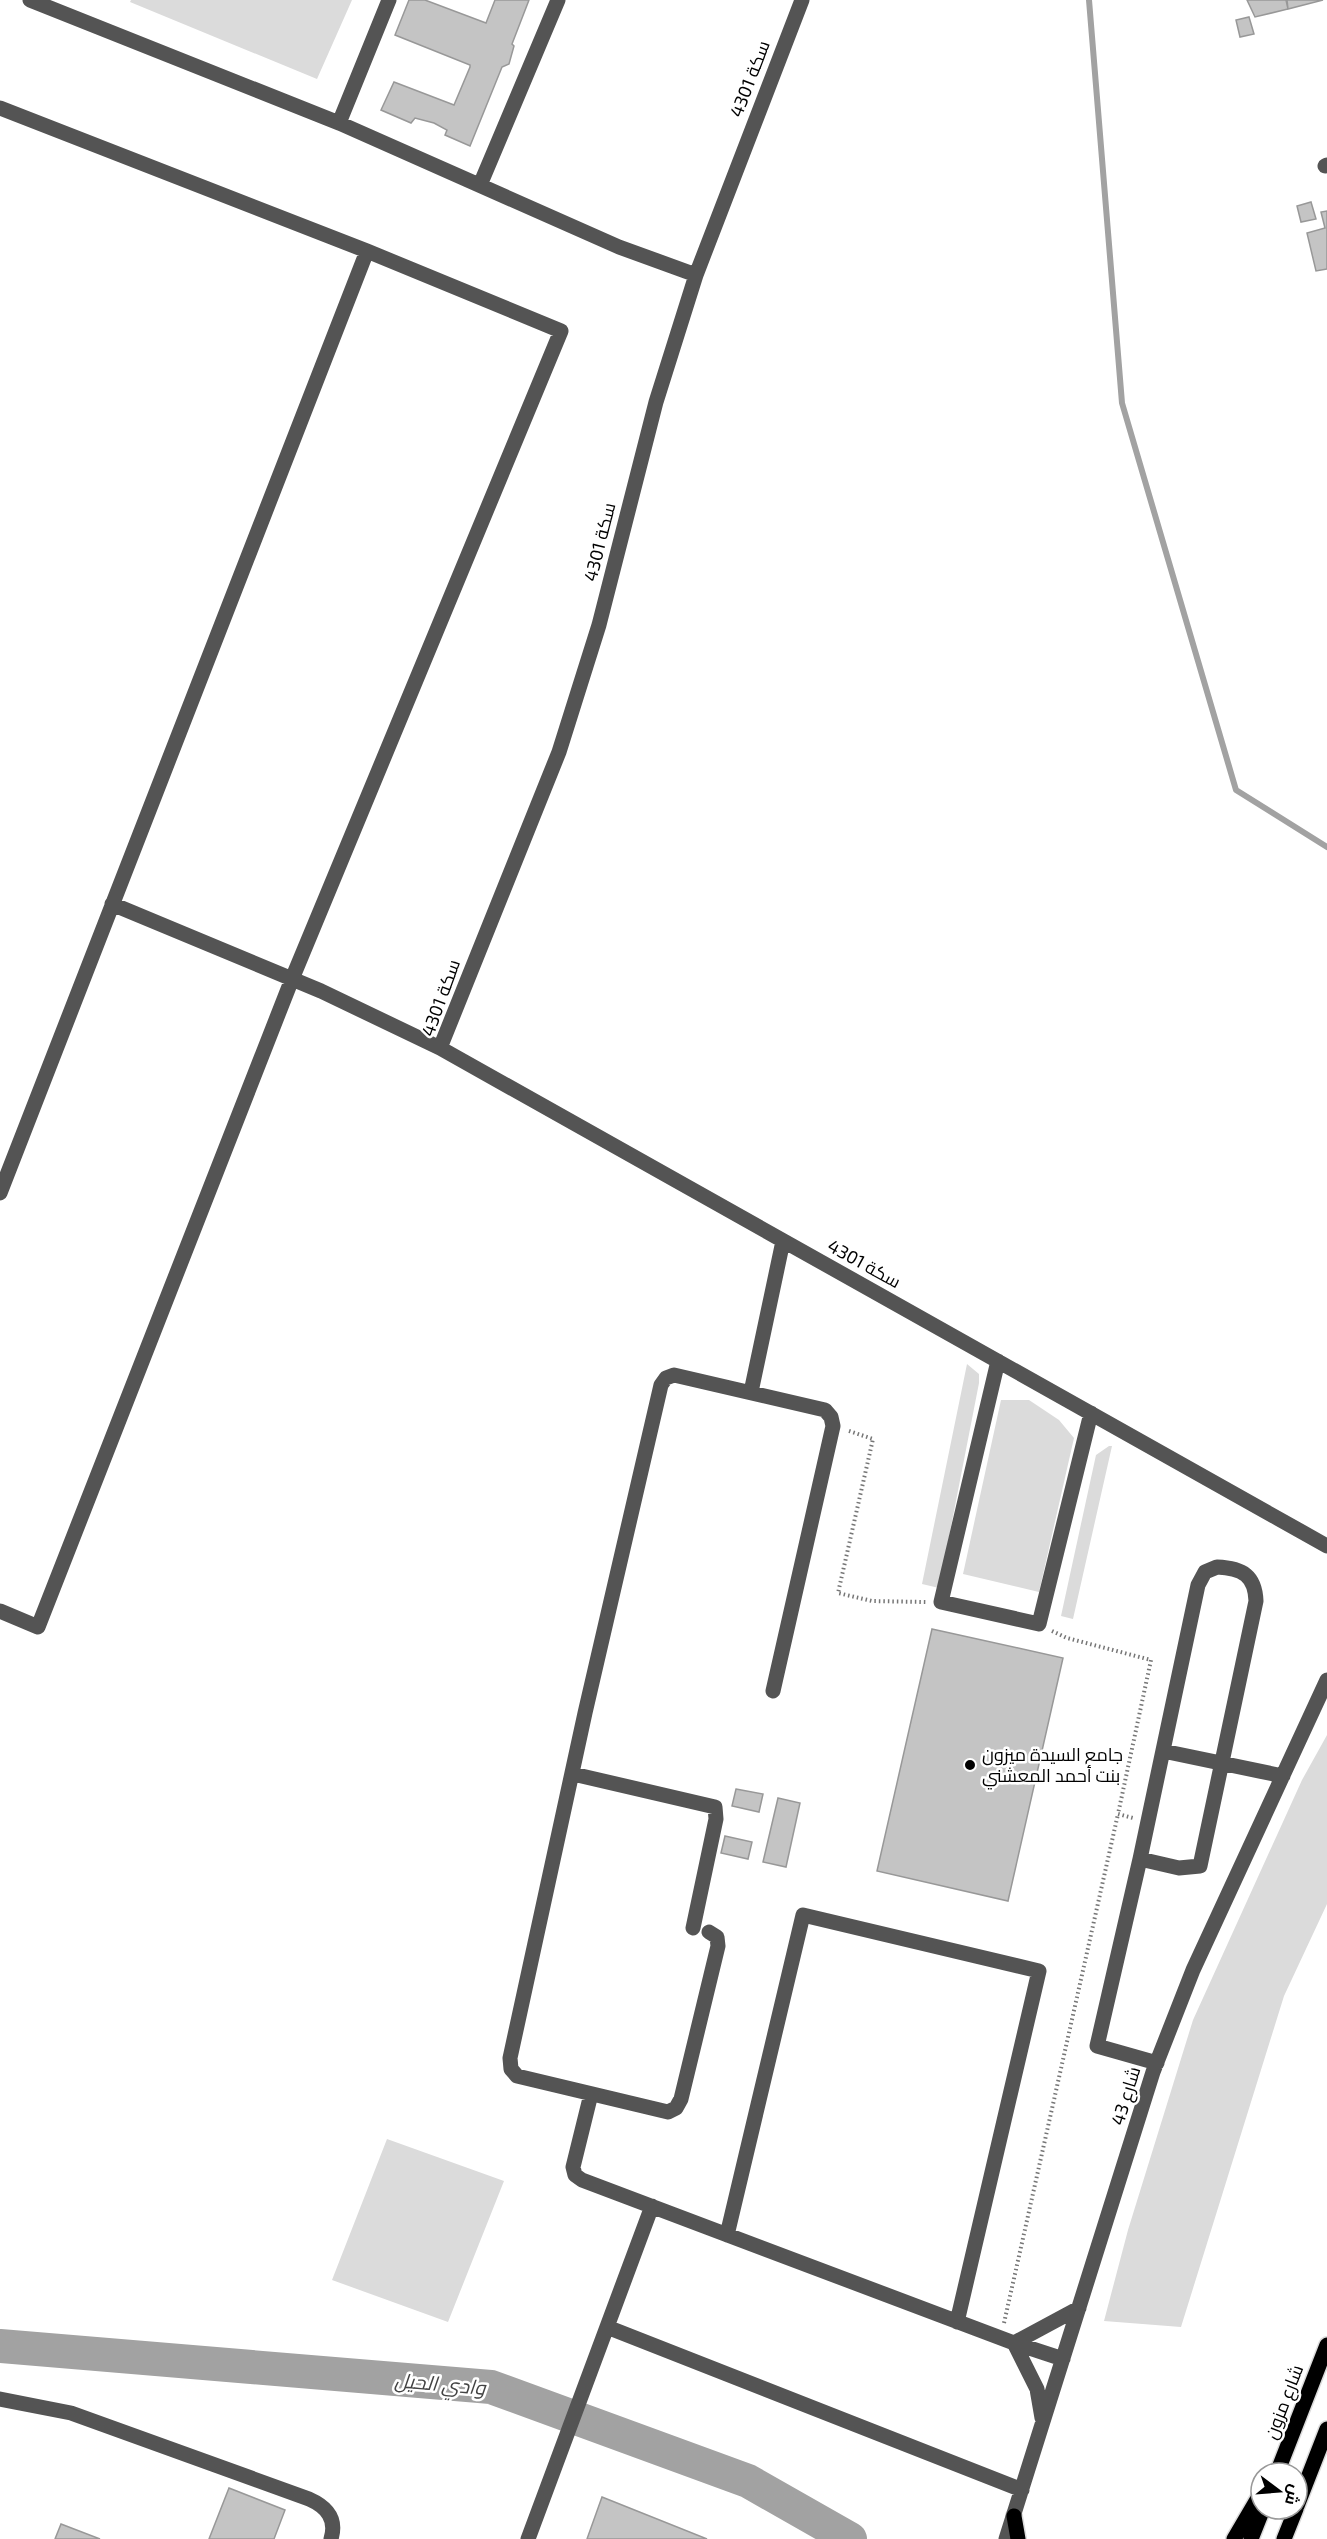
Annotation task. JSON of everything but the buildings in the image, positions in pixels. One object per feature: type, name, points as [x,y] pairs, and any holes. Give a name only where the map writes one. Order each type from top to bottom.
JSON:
[{"type":"main road","name":"شارع مزون","points":[[1280,2461],[1327,2345]]},
{"type":"main road","points":[[1309,2475],[1327,2429]]},
{"type":"main road","points":[[1234,2539],[1249,2513]]},
{"type":"main road","points":[[1014,2516],[1018,2539]]},
{"type":"main road","points":[[1251,2539],[1258,2521]]},
{"type":"main road","points":[[1284,2539],[1291,2521]]},
{"type":"street","points":[[30,0],[339,123],[619,247],[696,275]]},
{"type":"street","points":[[339,123],[389,0]]},
{"type":"street","points":[[480,185],[558,0]]},
{"type":"street","name":"سكة 4301","points":[[797,1],[696,275],[656,402],[599,625],[559,752],[440,1048],[1327,1546]]},
{"type":"street","points":[[0,108],[367,251],[561,331],[292,979],[38,1628],[0,1611]]},
{"type":"street","points":[[0,1193],[367,251]]},
{"type":"street","points":[[112,904],[292,979],[440,1048]]},
{"type":"street","points":[[751,1392],[783,1240]]},
{"type":"street","points":[[998,1361],[941,1602],[1039,1624],[1091,1413]]},
{"type":"street","points":[[709,1932],[717,1937],[718,1946],[681,2098],[676,2108],[668,2112],[591,2094],[517,2076],[511,2069],[510,2058],[661,1385],[666,1378],[674,1375],[825,1410],[831,1417],[833,1426],[773,1691]]},
{"type":"street","points":[[1140,1859],[1179,1868],[1200,1866],[1256,1601],[1255,1586],[1244,1573],[1231,1567],[1218,1567],[1205,1572],[1198,1585],[1140,1859],[1097,2046],[1157,2063]]},
{"type":"street","name":"شارع 43","points":[[1006,2539],[1157,2063],[1193,1970],[1327,1680]]},
{"type":"street","points":[[1163,1751],[1283,1776]]},
{"type":"street","points":[[573,1774],[715,1807],[716,1819],[693,1928]]},
{"type":"street","points":[[728,2235],[803,1915],[1039,1971],[957,2322]]},
{"type":"street","points":[[591,2094],[573,2167],[575,2175],[582,2180],[1007,2341],[1063,2359]]},
{"type":"street","points":[[528,2539],[652,2206]]},
{"type":"street","points":[[1007,2341],[1079,2308]]},
{"type":"street","points":[[607,2327],[1022,2490]]},
{"type":"street","points":[[1007,2341],[1037,2389],[1043,2423]]},
{"type":"street","points":[[0,2399],[70,2413],[309,2499],[322,2505],[331,2516],[334,2530],[331,2539]]},
{"type":"path","points":[[833,1426],[873,1439],[838,1593],[872,1601],[941,1602]]},
{"type":"path","points":[[1007,2341],[1151,1660],[1067,1638],[1039,1624]]},
{"type":"path","points":[[1118,1814],[1148,1822]]},
{"type":"shaded area","points":[[131,0],[352,0],[317,79],[130,2]]},
{"type":"shaded area","points":[[967,1364],[979,1374],[979,1383],[939,1588],[922,1584]]},
{"type":"shaded area","points":[[1001,1400],[1029,1400],[1059,1420],[1074,1438],[1039,1592],[963,1574]]},
{"type":"shaded area","points":[[1112,1446],[1073,1619],[1061,1616],[1096,1455]]},
{"type":"shaded area","points":[[1327,1735],[1327,1904],[1284,1996],[1181,2327],[1104,2321],[1128,2230],[1193,2020],[1302,1780]]},
{"type":"shaded area","points":[[387,2139],[504,2181],[448,2322],[332,2280]]},
{"type":"waterway","points":[[1089,0],[1122,403],[1236,790],[1327,847]]},
{"type":"waterway","name":"وادي الحيل","points":[[0,2346],[491,2387],[748,2481],[850,2539]]},
{"type":"place","name":"جامع السيدة ميزون بنت أحمد المعشني","points":[[970,1765]]}]
